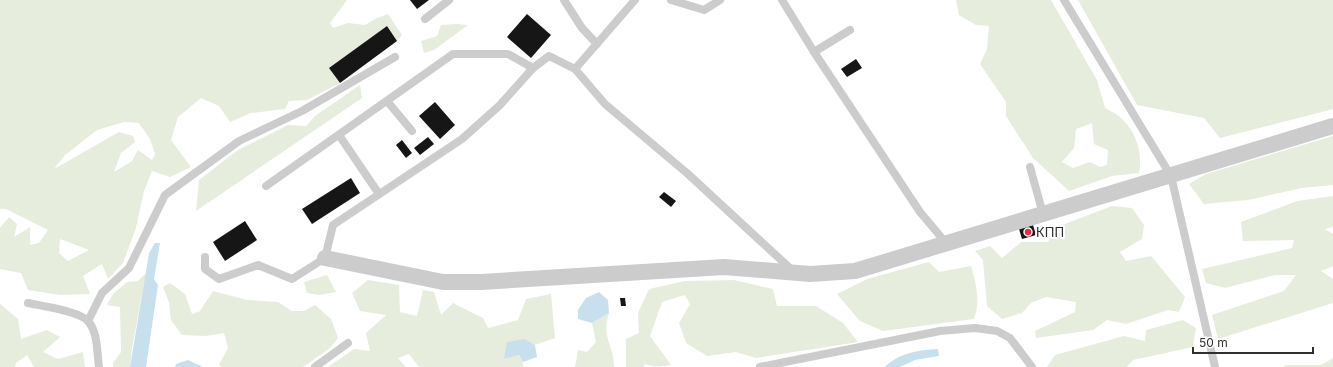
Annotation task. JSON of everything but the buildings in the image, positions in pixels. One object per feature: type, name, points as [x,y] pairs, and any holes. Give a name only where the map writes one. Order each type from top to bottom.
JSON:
[{"type":"street","points":[[325,258],[443,282],[481,282],[724,267],[810,274],[855,271],[1333,126]]},
{"type":"lane","points":[[424,19],[449,0]]},
{"type":"lane","points":[[564,0],[582,28],[597,44]]},
{"type":"lane","points":[[575,69],[635,0]]},
{"type":"lane","points":[[671,0],[704,10],[720,0]]},
{"type":"lane","points":[[782,0],[814,52],[920,212],[946,243]]},
{"type":"lane","points":[[1064,0],[1171,176],[1215,367]]},
{"type":"lane","points":[[814,52],[850,30]]},
{"type":"lane","points":[[266,186],[453,54],[508,54],[533,68]]},
{"type":"lane","points":[[205,257],[205,269],[219,279],[258,264],[292,279],[325,258],[333,225],[462,139],[500,105],[533,68],[549,56],[575,69],[605,104],[688,174],[794,272]]},
{"type":"lane","points":[[88,321],[102,293],[129,268],[165,195],[239,141],[302,110],[395,57]]},
{"type":"lane","points":[[387,101],[412,130]]},
{"type":"lane","points":[[339,134],[379,194]]},
{"type":"lane","points":[[1030,167],[1043,214]]},
{"type":"lane","points":[[28,303],[70,312],[88,321],[96,337],[99,367]]},
{"type":"lane","points":[[760,367],[940,331],[975,328],[997,331],[1010,338],[1032,367]]},
{"type":"lane","points":[[315,367],[348,343]]},
{"type":"green space","points":[[0,0],[347,0],[330,23],[333,28],[348,23],[365,25],[388,14],[402,35],[397,41],[387,26],[329,68],[340,83],[307,100],[289,101],[285,109],[251,113],[230,122],[219,106],[201,98],[178,117],[171,140],[191,167],[170,177],[152,171],[144,191],[136,228],[123,263],[108,279],[102,264],[83,276],[90,294],[60,295],[28,290],[21,273],[0,269],[0,228],[9,217],[17,224],[14,237],[30,227],[30,245],[39,243],[48,230],[6,209],[0,209]],"holes":[[[124,122],[139,123],[150,139],[155,154],[152,160],[138,150],[132,161],[114,172],[121,153],[135,142],[133,136],[119,132],[54,169],[65,155],[97,130]],[[60,239],[89,250],[68,261],[59,253]]]},
{"type":"green space","points":[[956,0],[1051,0],[1097,80],[1105,108],[1121,118],[1131,129],[1139,151],[1139,173],[1112,176],[1069,191],[1033,158],[1006,116],[1006,102],[980,64],[987,49],[989,26],[976,25],[959,15]],"holes":[[[1092,123],[1094,144],[1108,150],[1107,165],[1100,167],[1090,162],[1073,168],[1062,162],[1074,148],[1076,129]]]},
{"type":"green space","points":[[1078,0],[1333,0],[1333,109],[1220,138],[1204,118],[1137,105]]},
{"type":"green space","points":[[441,25],[468,25],[434,50],[424,53],[421,41],[437,36]]},
{"type":"green space","points":[[360,85],[362,98],[196,211],[199,180],[238,150],[288,125],[306,126],[315,116]]},
{"type":"green space","points":[[1333,136],[1333,185],[1302,188],[1248,200],[1204,204],[1189,184],[1206,174]]},
{"type":"green space","points":[[1333,196],[1333,227],[1325,229],[1333,234],[1333,266],[1321,271],[1333,279],[1333,303],[1218,339],[1212,315],[1284,291],[1296,275],[1275,275],[1225,288],[1206,283],[1202,269],[1292,248],[1294,240],[1243,241],[1241,222],[1297,201]]},
{"type":"green space","points":[[1112,206],[1132,208],[1144,225],[1142,239],[1120,252],[1126,261],[1151,256],[1185,297],[1179,312],[1168,310],[1126,324],[1107,320],[1093,330],[1036,338],[1035,331],[1075,312],[1076,302],[1046,297],[1031,303],[1022,313],[1002,319],[987,306],[983,260],[975,251],[990,246],[1002,258],[1021,242],[1048,242],[1057,227]]},
{"type":"green space","points":[[929,262],[939,272],[971,266],[976,286],[977,299],[974,319],[883,331],[860,321],[837,294],[867,279]]},
{"type":"green space","points":[[146,273],[132,348],[130,367],[113,367],[113,363],[121,352],[120,307],[107,305],[113,294],[127,282],[138,281]]},
{"type":"green space","points":[[327,275],[336,292],[319,295],[307,293],[304,282]]},
{"type":"green space","points":[[368,280],[399,285],[400,312],[417,316],[423,290],[434,292],[441,315],[453,303],[483,318],[488,328],[518,320],[526,299],[551,294],[555,338],[535,345],[525,339],[504,359],[519,355],[523,362],[523,367],[423,367],[418,366],[409,354],[398,358],[406,367],[328,367],[354,349],[370,351],[366,333],[386,315],[360,311],[352,293]]},
{"type":"green space","points":[[734,280],[773,289],[777,306],[816,306],[843,323],[858,342],[756,358],[736,352],[707,356],[686,343],[679,323],[690,304],[685,295],[662,302],[650,336],[671,365],[651,366],[645,364],[644,367],[626,367],[626,339],[639,333],[638,313],[649,289],[685,281]]},
{"type":"green space","points":[[170,283],[185,294],[192,314],[200,311],[213,291],[247,300],[278,302],[292,311],[304,311],[315,305],[331,319],[338,338],[330,348],[303,367],[222,367],[219,365],[228,348],[224,333],[206,336],[182,335],[171,320],[169,303],[163,287]]},
{"type":"green space","points":[[0,304],[18,319],[21,339],[47,330],[60,337],[43,352],[58,359],[83,352],[85,367],[34,367],[27,355],[16,363],[15,367],[0,367]]},
{"type":"green space","points":[[609,313],[606,329],[614,367],[575,367],[578,350],[587,352],[596,342],[592,323]]},
{"type":"green space","points":[[1183,320],[1196,328],[1193,347],[1133,360],[1127,367],[1047,367],[1055,355],[1124,336],[1145,341],[1146,330]]},
{"type":"green space","points":[[1333,358],[1333,367],[1284,367],[1286,365],[1321,365]]},
{"type":"water","points":[[155,243],[160,243],[154,279],[158,285],[146,367],[130,367],[149,253]]},
{"type":"water","points":[[599,292],[608,300],[609,313],[592,323],[578,319],[578,310],[586,298]]},
{"type":"water","points":[[525,339],[535,345],[537,357],[523,362],[519,355],[504,359],[507,342]]},
{"type":"water","points":[[938,349],[939,356],[915,360],[900,367],[885,367],[890,362],[902,355],[916,351]]},
{"type":"water","points":[[188,360],[203,367],[175,367],[176,364]]},
{"type":"place","name":"КПП","points":[[1028,232]]}]
